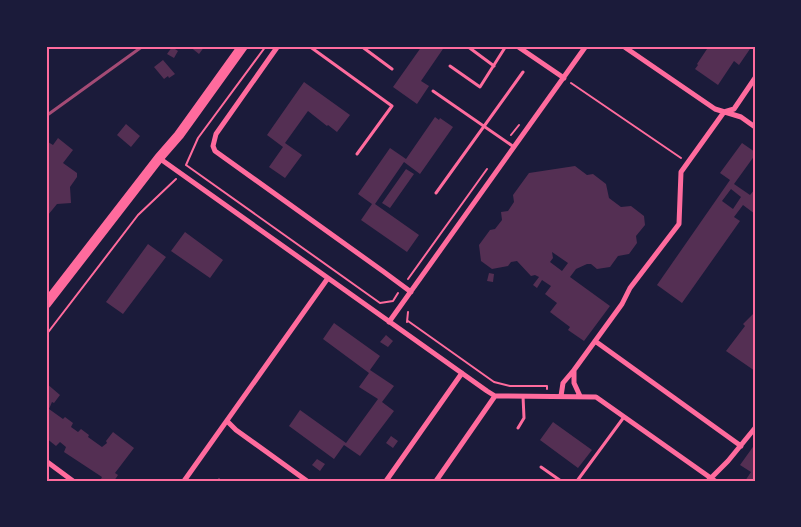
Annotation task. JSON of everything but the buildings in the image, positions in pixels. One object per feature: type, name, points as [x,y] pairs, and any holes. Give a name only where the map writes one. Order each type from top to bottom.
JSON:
[{"type":"main road","points":[[46,304],[179,135],[243,46]]},
{"type":"street","points":[[278,46],[216,134],[213,146],[215,151],[411,292]]},
{"type":"street","points":[[517,46],[564,78]]},
{"type":"street","points":[[389,322],[586,46]]},
{"type":"street","points":[[623,46],[715,109],[740,118],[755,127]]},
{"type":"street","points":[[561,396],[563,383],[622,304],[630,288],[679,224],[682,172],[724,112],[734,109],[755,78]]},
{"type":"street","points":[[159,158],[495,396],[596,397],[711,480],[755,428]]},
{"type":"street","points":[[184,481],[328,278]]},
{"type":"street","points":[[595,341],[741,446]]},
{"type":"street","points":[[574,370],[574,383],[580,396]]},
{"type":"street","points":[[386,481],[462,373]]},
{"type":"street","points":[[436,481],[495,396]]},
{"type":"street","points":[[227,421],[236,430],[307,481]]},
{"type":"street","points":[[46,460],[74,481]]},
{"type":"lane","points":[[309,46],[392,106],[357,154]]},
{"type":"lane","points":[[361,46],[392,70]]},
{"type":"lane","points":[[467,46],[494,66]]},
{"type":"lane","points":[[450,66],[480,87],[506,46]]},
{"type":"lane","points":[[436,193],[523,72]]},
{"type":"lane","points":[[434,91],[514,147]]},
{"type":"lane","points":[[518,428],[524,418],[523,396]]},
{"type":"lane","points":[[577,481],[624,416]]},
{"type":"lane","points":[[541,467],[561,481]]},
{"type":"path","points":[[46,335],[138,215],[174,182],[186,165],[198,138],[266,46]]},
{"type":"path","points":[[564,78],[689,163]]},
{"type":"path","points":[[506,142],[518,125],[529,127]]},
{"type":"path","points":[[186,165],[380,303],[393,301],[489,166]]},
{"type":"path","points":[[408,321],[494,382],[510,386],[547,386],[548,396]]},
{"type":"railway","points":[[46,116],[143,46]]}]
